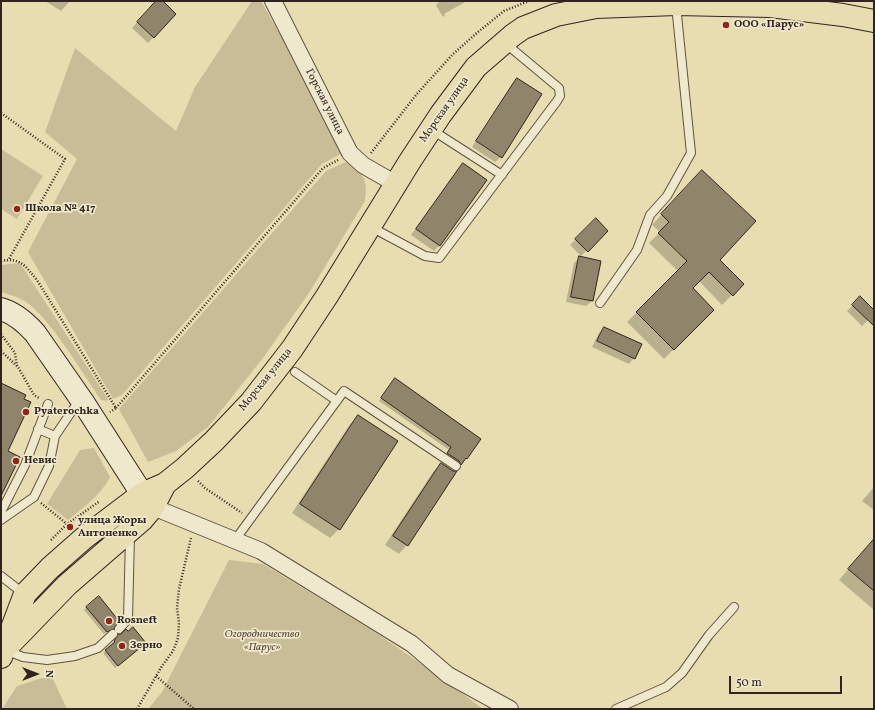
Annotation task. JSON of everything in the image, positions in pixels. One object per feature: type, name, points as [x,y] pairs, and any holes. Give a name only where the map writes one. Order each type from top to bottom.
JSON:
[{"type":"main road","name":"Морская улица","points":[[3,653],[25,594],[50,568],[84,538],[148,501],[165,484],[194,460],[251,402],[292,349],[327,296],[441,114],[476,67],[503,42],[523,28],[556,15],[596,7],[721,3],[844,12],[874,21]]},
{"type":"main road","points":[[1,309],[17,316],[35,333],[83,402],[148,501]]},
{"type":"main road","name":"Морская улица","points":[[3,653],[67,585],[142,520],[148,501]]},
{"type":"street","name":"Горская улица","points":[[273,1],[350,153],[363,165],[396,184]]},
{"type":"street","points":[[148,501],[195,524],[261,551],[412,644],[448,675],[510,709]]},
{"type":"lane","points":[[600,303],[637,250],[650,215],[667,196],[691,153],[676,4]]},
{"type":"lane","points":[[370,227],[425,256],[439,258],[558,101],[560,96],[559,88],[503,42]]},
{"type":"lane","points":[[432,129],[502,175]]},
{"type":"lane","points":[[295,372],[337,401]]},
{"type":"lane","points":[[235,540],[344,391],[456,466]]},
{"type":"lane","points":[[1,520],[34,497],[49,466],[55,436],[74,408],[83,402]]},
{"type":"lane","points":[[1,512],[25,465],[48,404]]},
{"type":"lane","points":[[38,429],[55,436]]},
{"type":"lane","points":[[3,653],[47,660],[75,656],[98,648],[114,633],[128,619],[130,531]]},
{"type":"lane","points":[[1,576],[25,594]]},
{"type":"lane","points":[[616,709],[666,687],[682,673],[709,635],[734,607]]},
{"type":"path","points":[[363,165],[416,95],[453,54],[504,11],[529,1]]},
{"type":"path","points":[[1,113],[65,159],[9,259]]},
{"type":"path","points":[[113,418],[109,412],[116,408],[323,168],[350,153]]},
{"type":"path","points":[[1,261],[14,259],[25,266],[37,280],[116,408]]},
{"type":"path","points":[[1,334],[15,353],[18,367]]},
{"type":"path","points":[[1,350],[18,367],[34,395],[48,404]]},
{"type":"path","points":[[194,477],[205,488],[250,519]]},
{"type":"path","points":[[34,497],[67,524]]},
{"type":"path","points":[[51,540],[67,524],[94,504],[105,498]]},
{"type":"path","points":[[137,709],[156,676],[173,651],[178,638],[179,623],[177,608],[188,547],[195,524]]},
{"type":"path","points":[[156,676],[194,709]]},
{"type":"green space","points":[[252,1],[261,1],[315,96],[344,152],[322,164],[122,395],[113,399],[28,252],[77,159],[45,132],[75,48],[176,131],[195,87]]},
{"type":"green space","points":[[1,149],[43,176],[17,219],[1,209]]},
{"type":"green space","points":[[346,162],[361,174],[365,182],[365,201],[309,293],[263,358],[208,427],[176,451],[148,462],[119,409],[326,171]]},
{"type":"green space","points":[[20,263],[108,399],[107,401],[101,400],[64,345],[42,317],[21,299],[1,292],[1,265]]},
{"type":"green space","points":[[94,448],[110,477],[97,495],[68,520],[47,504],[80,450]]},
{"type":"green space","name":"Огородничество «Парус»","points":[[229,560],[263,564],[375,632],[483,709],[148,709],[162,692]]},
{"type":"green space","points":[[51,675],[67,709],[2,709],[17,686]]},
{"type":"building","points":[[156,1],[163,1],[176,14],[154,38],[137,22]]},
{"type":"building","points":[[517,78],[542,94],[502,158],[476,141]]},
{"type":"building","points":[[463,163],[487,180],[440,246],[416,229]]},
{"type":"building","points":[[702,170],[756,221],[720,260],[744,284],[733,296],[709,272],[693,288],[714,310],[674,350],[636,312],[687,261],[658,233],[669,222],[661,214]]},
{"type":"building","points":[[596,218],[608,231],[588,252],[575,239]]},
{"type":"building","points":[[579,256],[601,261],[593,301],[571,297]]},
{"type":"building","points":[[860,296],[874,310],[874,326],[852,305]]},
{"type":"building","points":[[604,327],[642,344],[635,359],[597,341]]},
{"type":"building","points":[[395,378],[481,439],[461,465],[459,461],[447,453],[451,447],[381,398]]},
{"type":"building","points":[[1,383],[26,395],[24,399],[31,402],[8,451],[20,457],[1,496]]},
{"type":"building","points":[[358,415],[398,441],[340,530],[300,504]]},
{"type":"building","points":[[441,463],[453,471],[457,471],[408,546],[393,536]]},
{"type":"building","points":[[874,539],[874,591],[848,569]]},
{"type":"building","points":[[99,596],[119,621],[114,629],[107,632],[86,607]]},
{"type":"building","points":[[133,627],[146,643],[118,666],[105,650],[115,642],[114,641],[118,634],[121,634],[126,629],[128,631]]},
{"type":"place","name":"ООО «Парус»","points":[[726,25]]},
{"type":"place","name":"Школа № 417","points":[[17,209]]},
{"type":"place","name":"Pyaterochka","points":[[26,412]]},
{"type":"place","name":"Невис","points":[[16,461]]},
{"type":"place","name":"улица Жоры Антоненко","points":[[70,527]]},
{"type":"place","name":"Rosneft","points":[[109,621]]},
{"type":"place","name":"Зерно","points":[[122,646]]}]
